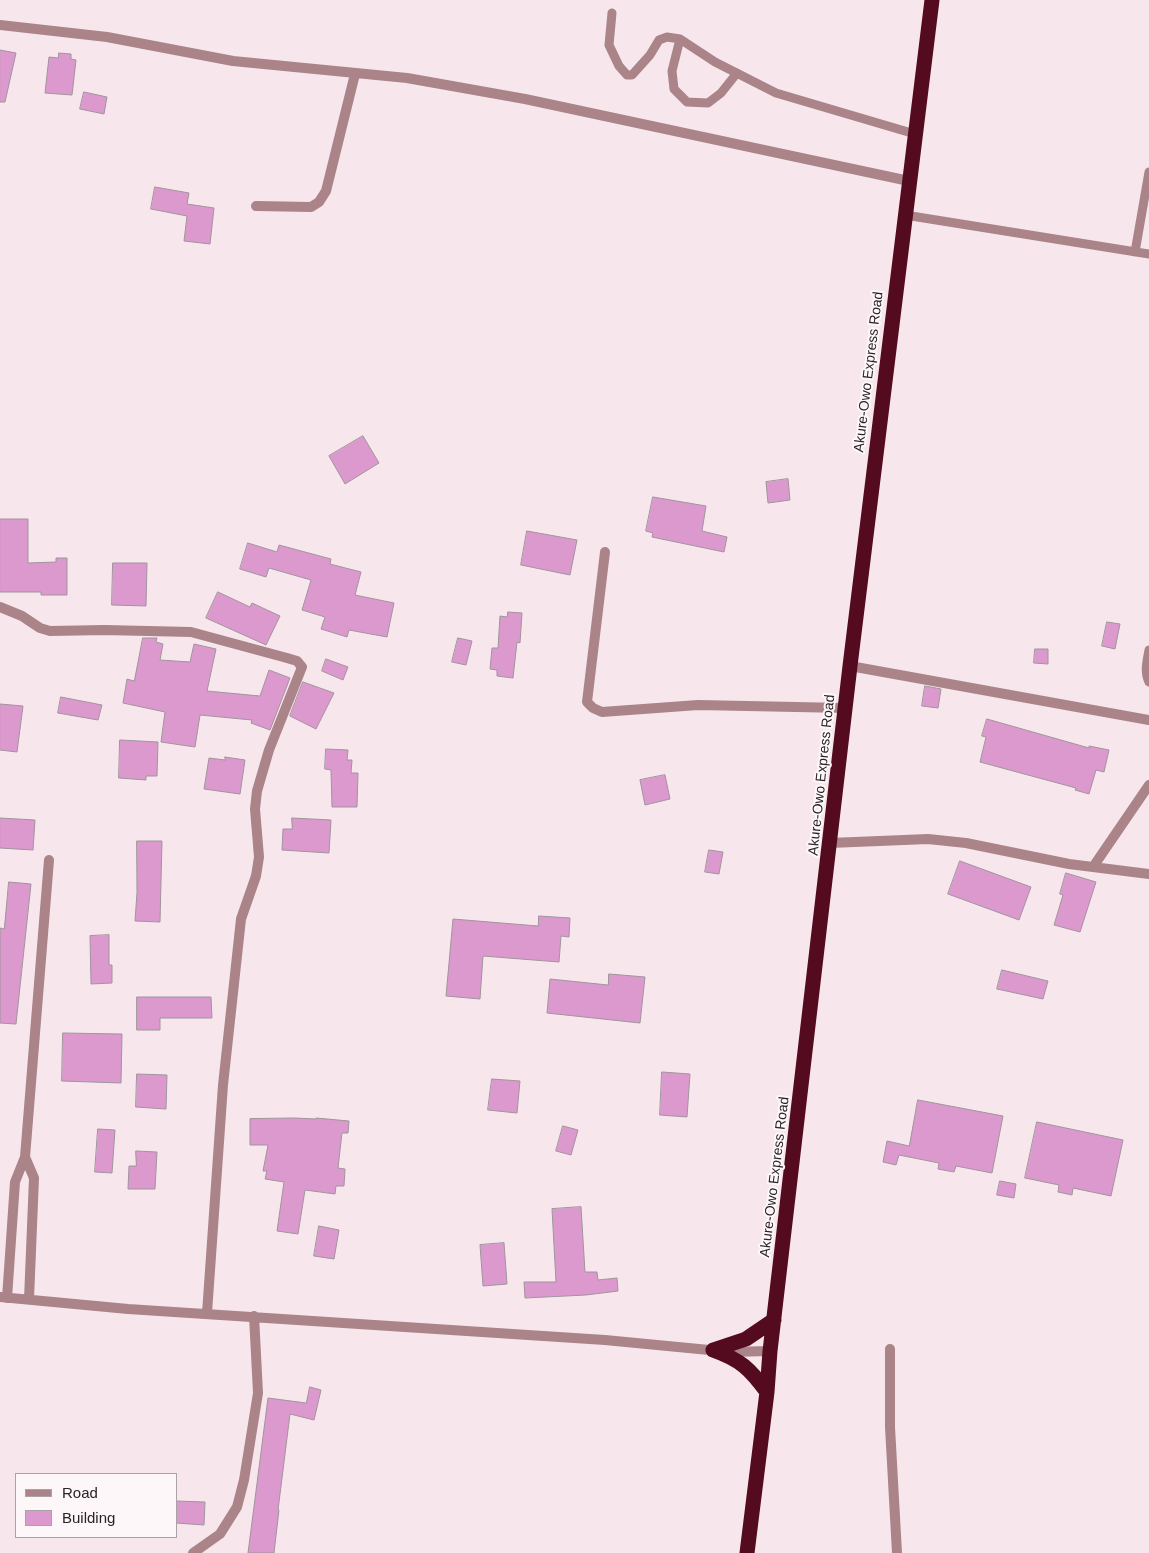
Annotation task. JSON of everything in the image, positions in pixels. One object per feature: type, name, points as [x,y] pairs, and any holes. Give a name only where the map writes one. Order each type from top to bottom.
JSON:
[{"type":"highway","name":"Akure-Owo Express Road","points":[[747,1553],[850,666],[932,0]]},
{"type":"highway","points":[[713,1350],[746,1339],[774,1320]]},
{"type":"highway","points":[[713,1350],[742,1363],[752,1371],[767,1392]]},
{"type":"street","points":[[0,26],[107,37],[233,61],[407,78],[525,100],[909,181]]},
{"type":"street","points":[[256,206],[311,207],[319,202],[326,191],[355,74]]},
{"type":"street","points":[[605,552],[587,702],[593,708],[602,712],[698,705],[845,708]]},
{"type":"street","points":[[0,607],[22,616],[40,628],[50,631],[191,632],[297,661],[302,667],[270,750],[257,791],[255,808],[259,857],[256,876],[240,928],[223,1085],[207,1313]]},
{"type":"street","points":[[850,666],[1149,720]]},
{"type":"street","points":[[1094,867],[1149,785]]},
{"type":"street","points":[[830,843],[937,840],[966,842],[1069,864],[1149,874]]},
{"type":"street","points":[[49,860],[25,1157],[16,1182],[4,1298],[128,1309],[605,1340],[713,1350],[770,1352]]},
{"type":"street","points":[[25,1157],[34,1178],[29,1299]]},
{"type":"street","points":[[193,1553],[220,1534],[238,1507],[258,1393],[254,1316]]},
{"type":"street","points":[[890,1349],[890,1427],[897,1553]]},
{"type":"lane","points":[[612,13],[608,44],[619,66],[627,75],[632,75],[650,55],[659,40],[667,37],[680,40],[715,62],[776,93],[915,134]]},
{"type":"lane","points":[[680,40],[672,71],[674,89],[688,102],[708,103],[721,92],[737,73]]},
{"type":"lane","points":[[1135,252],[1149,172]]},
{"type":"lane","points":[[905,215],[1149,254]]},
{"type":"lane","points":[[1149,650],[1146,667],[1149,682]]},
{"type":"building","points":[[0,50],[16,53],[5,102],[0,102]]},
{"type":"building","points":[[59,53],[71,54],[71,59],[76,60],[72,95],[45,93],[49,57],[58,58]]},
{"type":"building","points":[[84,92],[107,97],[104,114],[80,109]]},
{"type":"building","points":[[155,187],[189,193],[187,204],[214,208],[210,244],[184,241],[187,216],[151,209]]},
{"type":"building","points":[[363,436],[379,463],[345,484],[329,456]]},
{"type":"building","points":[[788,479],[790,500],[768,503],[766,482]]},
{"type":"building","points":[[653,497],[706,506],[702,531],[727,537],[724,552],[652,537],[653,533],[646,531]]},
{"type":"building","points":[[0,519],[28,519],[28,563],[56,562],[56,558],[67,558],[67,595],[41,595],[41,592],[0,592]]},
{"type":"building","points":[[527,531],[577,540],[570,575],[521,565]]},
{"type":"building","points":[[248,543],[277,552],[279,545],[331,559],[330,564],[361,572],[355,595],[394,603],[387,637],[349,630],[347,637],[321,629],[325,617],[302,610],[311,580],[269,568],[266,577],[240,569]]},
{"type":"building","points":[[113,563],[147,563],[146,606],[112,605]]},
{"type":"building","points":[[218,592],[250,607],[252,603],[280,616],[266,645],[206,618]]},
{"type":"building","points":[[508,612],[522,613],[520,643],[517,642],[513,678],[497,676],[497,670],[490,669],[492,648],[498,648],[500,616],[507,617]]},
{"type":"building","points":[[1107,622],[1120,624],[1115,649],[1102,646]]},
{"type":"building","points":[[143,638],[157,638],[156,642],[163,644],[160,660],[190,662],[194,644],[216,649],[207,691],[260,696],[269,670],[290,678],[270,730],[251,723],[252,720],[200,715],[195,747],[161,742],[165,712],[123,703],[127,679],[134,681]]},
{"type":"building","points":[[458,638],[472,641],[466,665],[452,662]]},
{"type":"building","points":[[1035,649],[1048,649],[1048,664],[1034,663]]},
{"type":"building","points":[[326,659],[348,667],[343,680],[322,671]]},
{"type":"building","points":[[303,682],[334,693],[316,729],[290,716]]},
{"type":"building","points":[[925,686],[941,689],[938,708],[922,706]]},
{"type":"building","points":[[61,697],[102,705],[98,720],[58,713]]},
{"type":"building","points":[[0,704],[23,706],[17,752],[0,750]]},
{"type":"building","points":[[987,719],[1089,748],[1089,746],[1109,750],[1104,772],[1096,770],[1089,794],[1075,790],[1076,788],[980,762],[986,737],[982,736]]},
{"type":"building","points":[[120,740],[158,742],[157,776],[146,776],[146,780],[119,778]]},
{"type":"building","points":[[326,749],[348,750],[347,760],[352,760],[351,773],[358,773],[357,807],[332,807],[331,770],[325,769]]},
{"type":"building","points":[[225,757],[245,760],[240,794],[204,789],[209,758],[225,760]]},
{"type":"building","points":[[665,775],[670,799],[645,805],[640,780]]},
{"type":"building","points":[[0,818],[35,820],[33,850],[0,848]]},
{"type":"building","points":[[292,818],[331,820],[329,853],[282,850],[283,829],[292,829]]},
{"type":"building","points":[[137,841],[162,841],[160,922],[135,921]]},
{"type":"building","points":[[709,850],[723,852],[719,874],[705,872]]},
{"type":"building","points":[[960,861],[1031,887],[1019,920],[948,894]]},
{"type":"building","points":[[1066,873],[1096,882],[1080,932],[1054,925],[1063,895],[1060,894]]},
{"type":"building","points":[[9,882],[31,884],[16,1024],[0,1023],[0,928],[4,929]]},
{"type":"building","points":[[539,916],[570,918],[569,937],[561,936],[559,962],[483,956],[480,999],[446,996],[453,919],[538,926]]},
{"type":"building","points":[[109,935],[109,965],[112,965],[112,983],[91,984],[90,936]]},
{"type":"building","points":[[1002,970],[1048,981],[1043,999],[997,989]]},
{"type":"building","points":[[609,974],[645,977],[640,1023],[547,1013],[550,979],[608,985]]},
{"type":"building","points":[[137,997],[211,997],[212,1018],[160,1018],[160,1030],[137,1030]]},
{"type":"building","points":[[63,1033],[122,1034],[121,1083],[62,1081]]},
{"type":"building","points":[[662,1072],[690,1074],[687,1117],[660,1115]]},
{"type":"building","points":[[137,1074],[167,1075],[166,1109],[136,1107]]},
{"type":"building","points":[[492,1079],[520,1081],[517,1113],[488,1110]]},
{"type":"building","points":[[918,1100],[1003,1116],[992,1173],[956,1166],[954,1172],[938,1169],[939,1163],[899,1155],[896,1165],[883,1162],[887,1141],[909,1146]]},
{"type":"building","points":[[294,1118],[349,1121],[348,1133],[342,1133],[338,1168],[345,1169],[344,1186],[336,1186],[335,1194],[305,1190],[298,1234],[277,1231],[284,1182],[265,1179],[267,1171],[263,1171],[268,1145],[250,1145],[250,1119]]},
{"type":"building","points":[[1037,1122],[1123,1140],[1111,1196],[1073,1188],[1072,1195],[1058,1192],[1059,1185],[1025,1178]]},
{"type":"building","points":[[563,1126],[578,1130],[571,1155],[556,1151]]},
{"type":"building","points":[[98,1129],[115,1130],[112,1173],[95,1172]]},
{"type":"building","points":[[136,1151],[157,1152],[155,1189],[128,1189],[129,1166],[136,1166]]},
{"type":"building","points":[[1000,1181],[1016,1184],[1014,1198],[997,1195]]},
{"type":"building","points":[[581,1207],[585,1272],[597,1272],[598,1280],[617,1278],[618,1291],[586,1295],[525,1298],[524,1282],[556,1282],[552,1209]]},
{"type":"building","points":[[319,1226],[339,1230],[334,1259],[314,1256]]},
{"type":"building","points":[[504,1243],[507,1284],[483,1286],[480,1245]]},
{"type":"building","points":[[310,1387],[321,1390],[314,1420],[290,1414],[274,1553],[248,1553],[268,1398],[306,1403]]},
{"type":"building","points":[[178,1501],[205,1502],[204,1525],[178,1523]]}]
